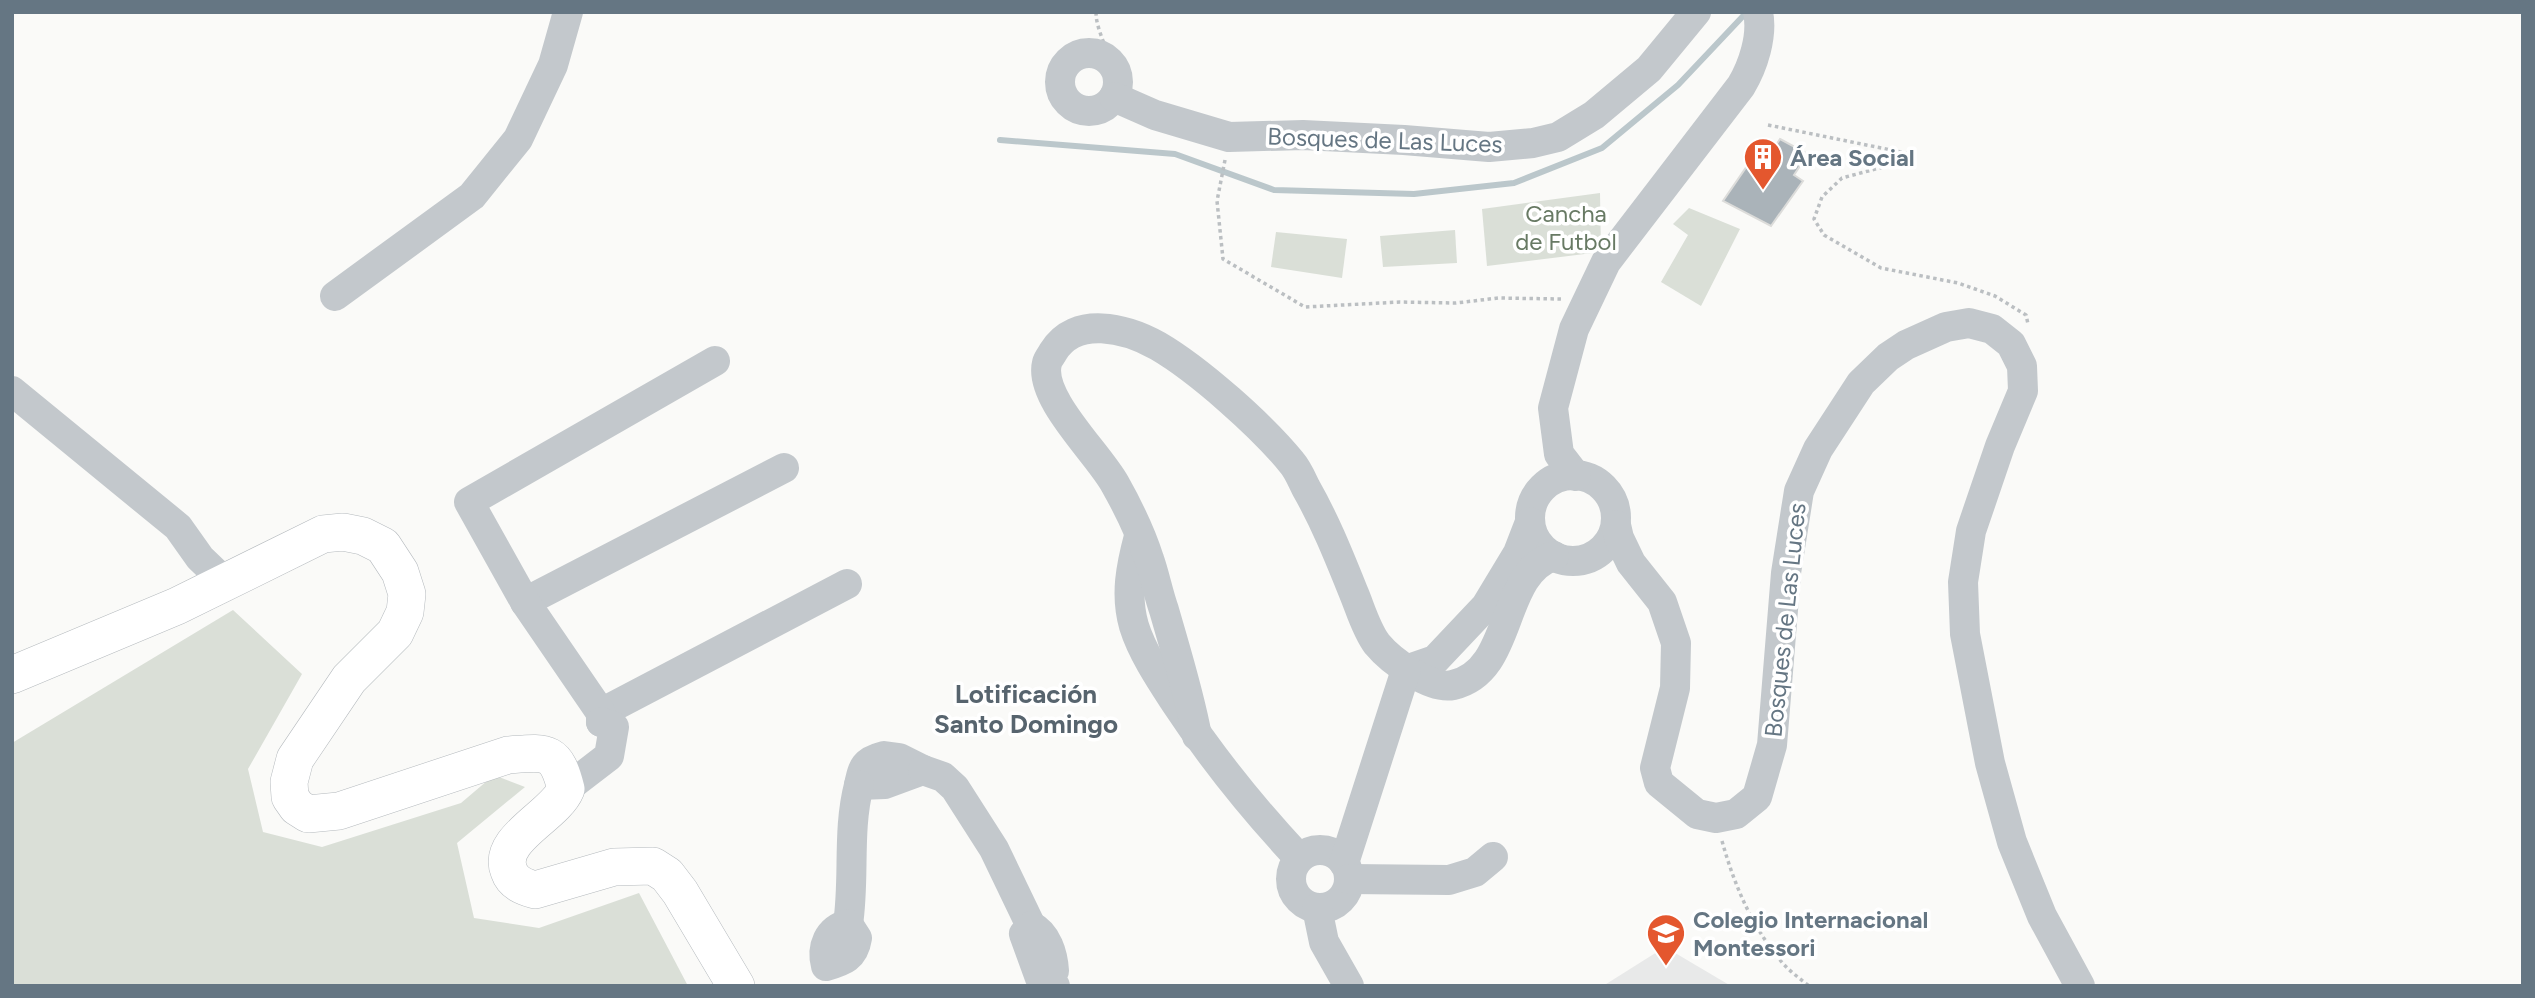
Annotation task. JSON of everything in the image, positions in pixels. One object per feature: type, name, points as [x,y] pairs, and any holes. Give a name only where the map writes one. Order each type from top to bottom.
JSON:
[{"type":"main road","points":[[12,675],[177,606],[323,534],[343,532],[363,536],[383,546],[400,572],[407,594],[405,612],[396,634],[349,679],[295,759],[289,782],[290,797],[297,807],[308,814],[339,811],[508,755],[548,756],[557,761],[566,789],[559,802],[511,846],[506,863],[511,876],[522,886],[535,890],[614,867],[653,866],[667,875],[680,892],[736,986]]},
{"type":"street","points":[[335,296],[472,196],[518,139],[553,65],[568,12]]},
{"type":"street","name":"Bosques de Las Luces","points":[[1114,97],[1155,116],[1229,137],[1303,135],[1489,147],[1533,143],[1558,137],[1594,115],[1649,69],[1696,12]]},
{"type":"street","points":[[1577,476],[1563,462],[1556,446],[1553,408],[1574,329],[1606,262],[1741,86],[1751,69],[1758,12]]},
{"type":"street","points":[[1079,54],[1099,55],[1108,60],[1118,77],[1114,97],[1101,109],[1082,111],[1067,101],[1059,85],[1063,67],[1070,59],[1079,54]]},
{"type":"street","name":"Bosques de Las Luces","points":[[1716,818],[1736,814],[1757,797],[1772,745],[1786,573],[1800,491],[1818,449],[1850,397],[1888,357],[1926,335],[1958,324],[1981,325],[1992,329],[2002,335],[2018,354]]},
{"type":"street","points":[[1299,858],[1251,806],[1197,736],[1190,695],[1149,558],[1114,483],[1060,410],[1050,389],[1047,363],[1061,339],[1082,329],[1114,328],[1157,345],[1242,412],[1293,464],[1325,522],[1377,643],[1406,670],[1442,686],[1454,685],[1471,677],[1486,663],[1530,570],[1554,556]]},
{"type":"street","points":[[2018,354],[2022,366],[2023,391],[1977,509],[1966,557],[1963,582],[1965,634],[1990,763],[2012,842],[2042,916],[2080,986]]},
{"type":"street","points":[[601,718],[524,602],[469,502],[715,361]]},
{"type":"street","points":[[12,391],[178,527],[200,558],[225,582]]},
{"type":"street","points":[[1406,670],[1435,660],[1486,606],[1518,554],[1530,522],[1531,509],[1544,485],[1556,446]]},
{"type":"street","points":[[524,602],[784,468]]},
{"type":"street","points":[[1544,485],[1556,478],[1577,476],[1595,481],[1606,490],[1616,512],[1616,525],[1624,551],[1662,602],[1676,643],[1675,688],[1655,768],[1659,783],[1697,814],[1716,818]]},
{"type":"street","points":[[1530,522],[1534,536],[1542,548],[1554,556],[1567,560],[1588,557],[1613,561],[1641,574]]},
{"type":"street","points":[[1588,557],[1605,547],[1616,525]]},
{"type":"street","points":[[566,789],[599,762],[593,752],[593,737],[594,725],[601,718],[847,584]]},
{"type":"street","points":[[1347,871],[1339,856],[1323,850],[1314,850],[1299,858],[1291,874],[1294,893],[1300,901],[1317,908],[1336,904],[1348,889],[1347,871],[1406,670]]},
{"type":"street","points":[[824,976],[824,952],[830,935],[848,924],[852,900],[852,814],[862,772],[872,759],[884,756],[899,758],[943,777],[955,788],[994,849],[1031,926],[1043,933],[1055,971],[1052,983]]},
{"type":"street","points":[[1347,871],[1449,880],[1475,872],[1493,858]]},
{"type":"street","points":[[1317,908],[1324,942],[1349,986]]},
{"type":"path","points":[[1096,12],[1096,22],[1107,47],[1108,60]]},
{"type":"path","points":[[1768,125],[1906,153],[1883,167],[1842,178],[1822,197],[1814,219],[1825,235],[1881,268],[1958,283],[1995,296],[2026,314],[2030,335],[2018,354]]},
{"type":"path","points":[[1227,150],[1217,201],[1223,259],[1305,307],[1401,302],[1456,303],[1498,298],[1587,302]]},
{"type":"path","points":[[1716,818],[1730,868],[1755,926],[1781,962],[1809,986]]},
{"type":"shaded area","name":"Colegio Internacional Montessori","points":[[1665,947],[1731,986],[1603,986]]},
{"type":"green space","name":"Cancha de Futbol","points":[[1600,193],[1601,252],[1487,266],[1482,209]]},
{"type":"green space","points":[[1689,208],[1740,229],[1701,306],[1661,282],[1688,235],[1673,224]]},
{"type":"green space","points":[[1455,230],[1457,263],[1383,267],[1380,236]]},
{"type":"green space","points":[[1276,232],[1347,239],[1342,278],[1271,267]]},
{"type":"green space","points":[[233,610],[302,674],[248,769],[263,832],[322,847],[461,803],[494,775],[525,787],[457,843],[474,918],[539,928],[639,893],[688,986],[12,986],[12,743]]},
{"type":"building","name":"Área Social","points":[[1780,139],[1808,154],[1794,175],[1803,181],[1771,226],[1723,201],[1756,153],[1766,160]]},
{"type":"waterway","points":[[1000,140],[1175,154],[1274,190],[1414,194],[1514,183],[1602,148],[1678,85],[1745,14]]},
{"type":"place","name":"Área Social","points":[[1763,191]]},
{"type":"place","name":"Colegio Internacional Montessori","points":[[1666,967]]},
{"type":"district","name":"Lotificación Santo Domingo","points":[[1026,709]]}]
